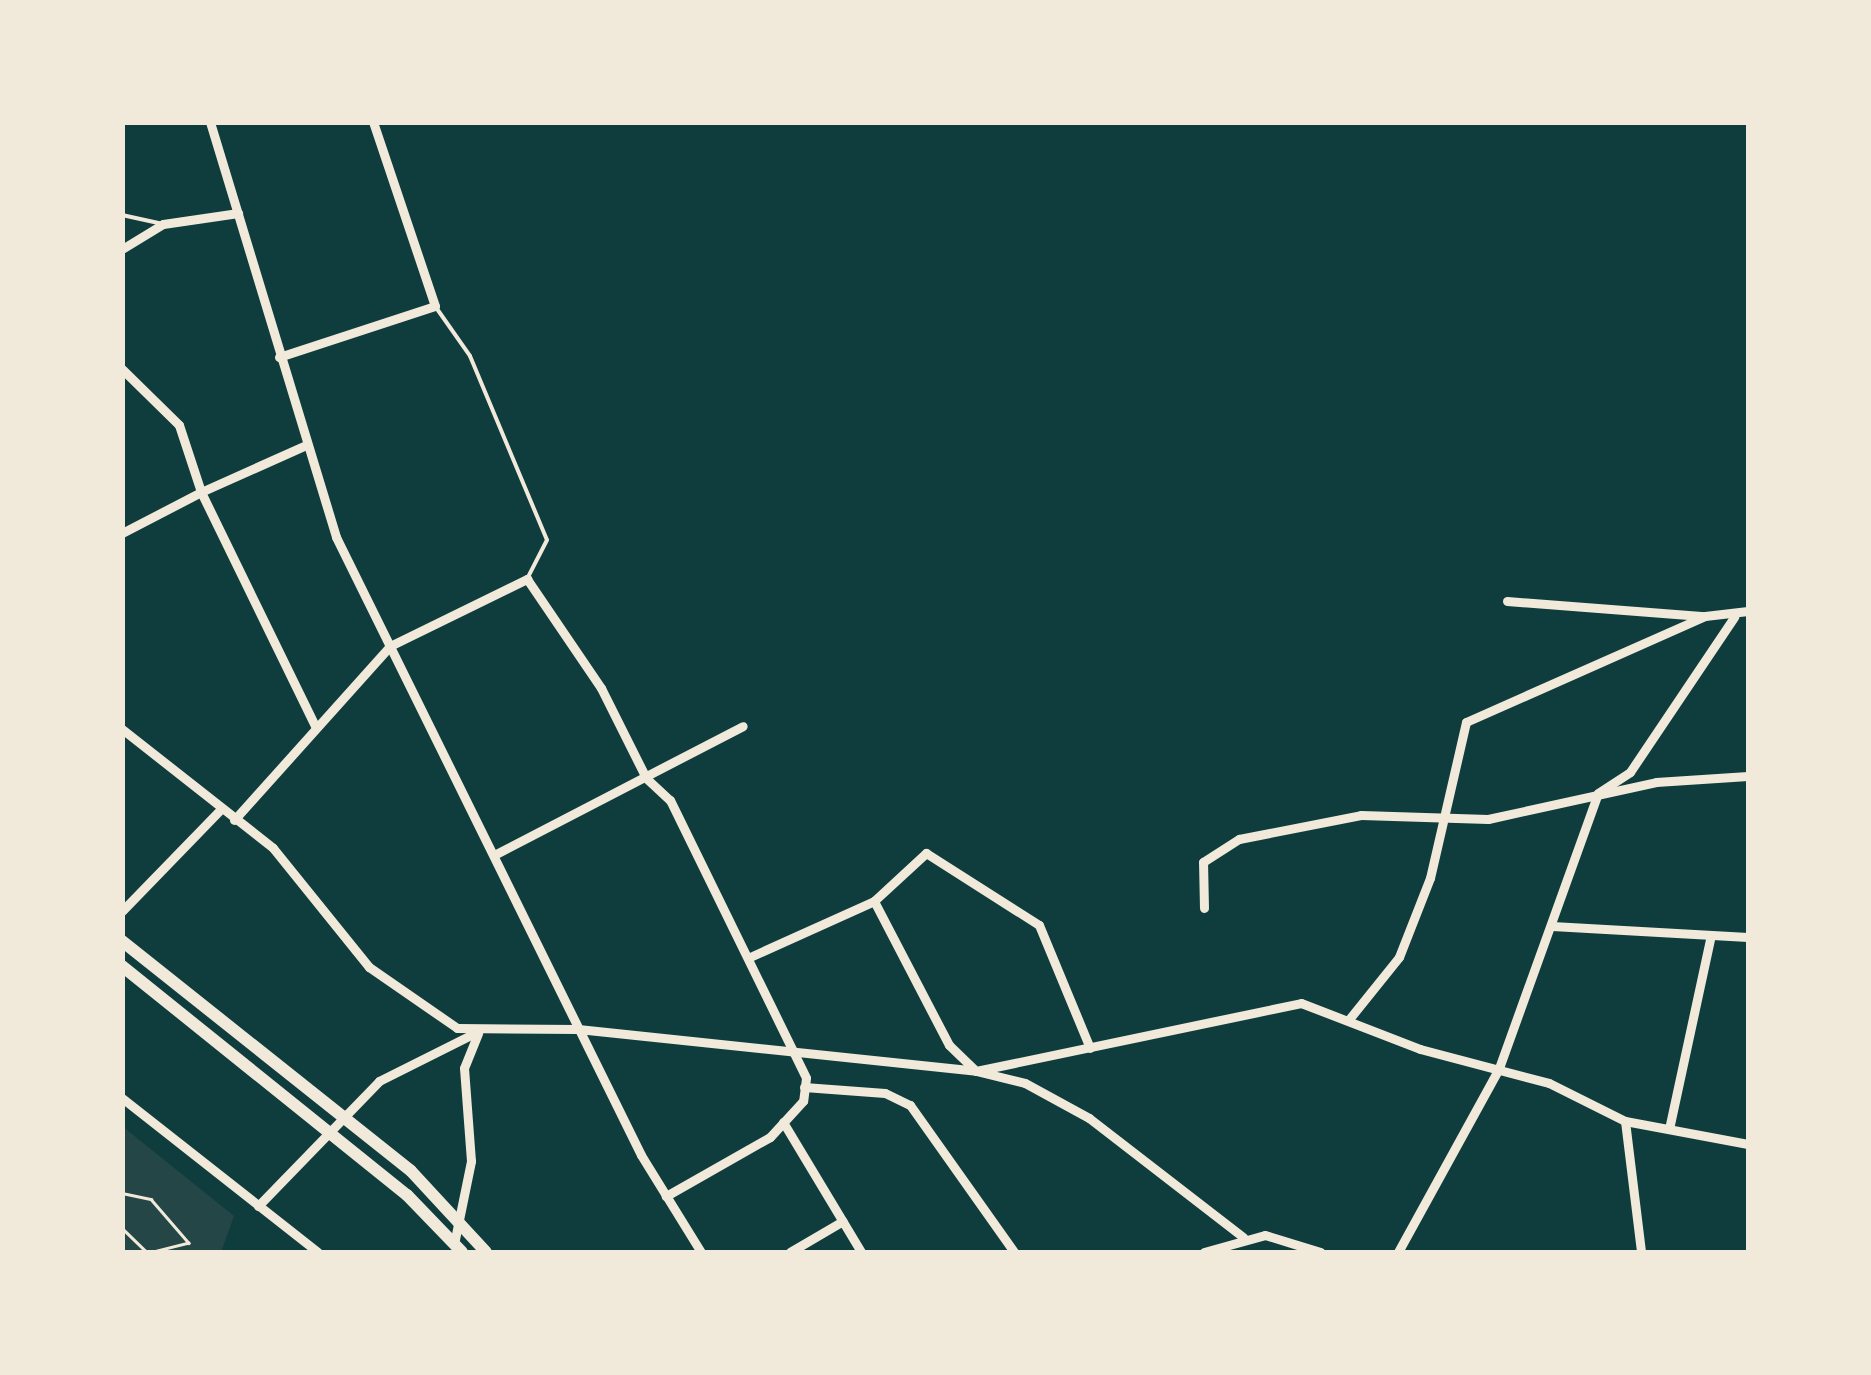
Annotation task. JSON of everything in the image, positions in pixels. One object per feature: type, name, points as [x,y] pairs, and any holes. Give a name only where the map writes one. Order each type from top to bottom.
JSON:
[{"type":"main road","points":[[122,941],[460,1216],[486,1252]]},
{"type":"main road","points":[[122,966],[327,1131],[458,1248]]},
{"type":"street","points":[[210,122],[304,446],[390,646],[578,1029],[697,1252]]},
{"type":"street","points":[[279,357],[435,306],[373,122]]},
{"type":"street","points":[[122,248],[164,224],[238,213]]},
{"type":"street","points":[[122,369],[179,425],[201,492],[315,726]]},
{"type":"street","points":[[122,533],[304,446]]},
{"type":"street","points":[[234,820],[390,646],[527,579],[600,688],[646,778],[670,800],[798,1058],[804,1087],[783,1122],[666,1196]]},
{"type":"street","points":[[1507,601],[1705,616],[1734,617],[1748,610]]},
{"type":"street","points":[[1350,1018],[1399,957],[1448,817],[1466,722],[1705,616]]},
{"type":"street","points":[[1398,1252],[1499,1068],[1598,793],[1630,772],[1734,617]]},
{"type":"street","points":[[494,855],[743,726]]},
{"type":"street","points":[[122,729],[300,875],[369,967],[419,1007],[479,1030],[578,1029],[798,1058],[976,1072],[1025,1083],[1089,1118],[1243,1237],[1320,1252]]},
{"type":"street","points":[[1204,908],[1203,862],[1226,844],[1361,815],[1488,819],[1598,793],[1748,776]]},
{"type":"street","points":[[122,910],[221,809]]},
{"type":"street","points":[[750,957],[874,901],[926,853],[1038,925],[1090,1048]]},
{"type":"street","points":[[874,901],[940,1030],[976,1072]]},
{"type":"street","points":[[1552,926],[1710,940],[1748,937]]},
{"type":"street","points":[[1669,1129],[1710,940]]},
{"type":"street","points":[[976,1072],[1249,1008],[1301,1004],[1350,1018],[1420,1049],[1499,1068],[1625,1121],[1748,1144]]},
{"type":"street","points":[[258,1206],[378,1081],[479,1030]]},
{"type":"street","points":[[458,1248],[471,1161],[464,1068],[479,1030]]},
{"type":"street","points":[[804,1087],[884,1093],[910,1105],[1014,1252]]},
{"type":"street","points":[[122,1098],[318,1252]]},
{"type":"street","points":[[1625,1121],[1641,1252]]},
{"type":"street","points":[[783,1122],[861,1252]]},
{"type":"street","points":[[790,1252],[843,1221]]},
{"type":"street","points":[[1204,1252],[1243,1237]]},
{"type":"lane","points":[[122,216],[164,224]]},
{"type":"lane","points":[[435,306],[470,356],[546,540],[527,579]]},
{"type":"path","points":[[122,1194],[150,1199],[189,1243],[154,1252]]},
{"type":"path","points":[[122,1228],[147,1252]]},
{"type":"shaded area","points":[[122,1126],[234,1216],[221,1252],[123,1252]]}]
